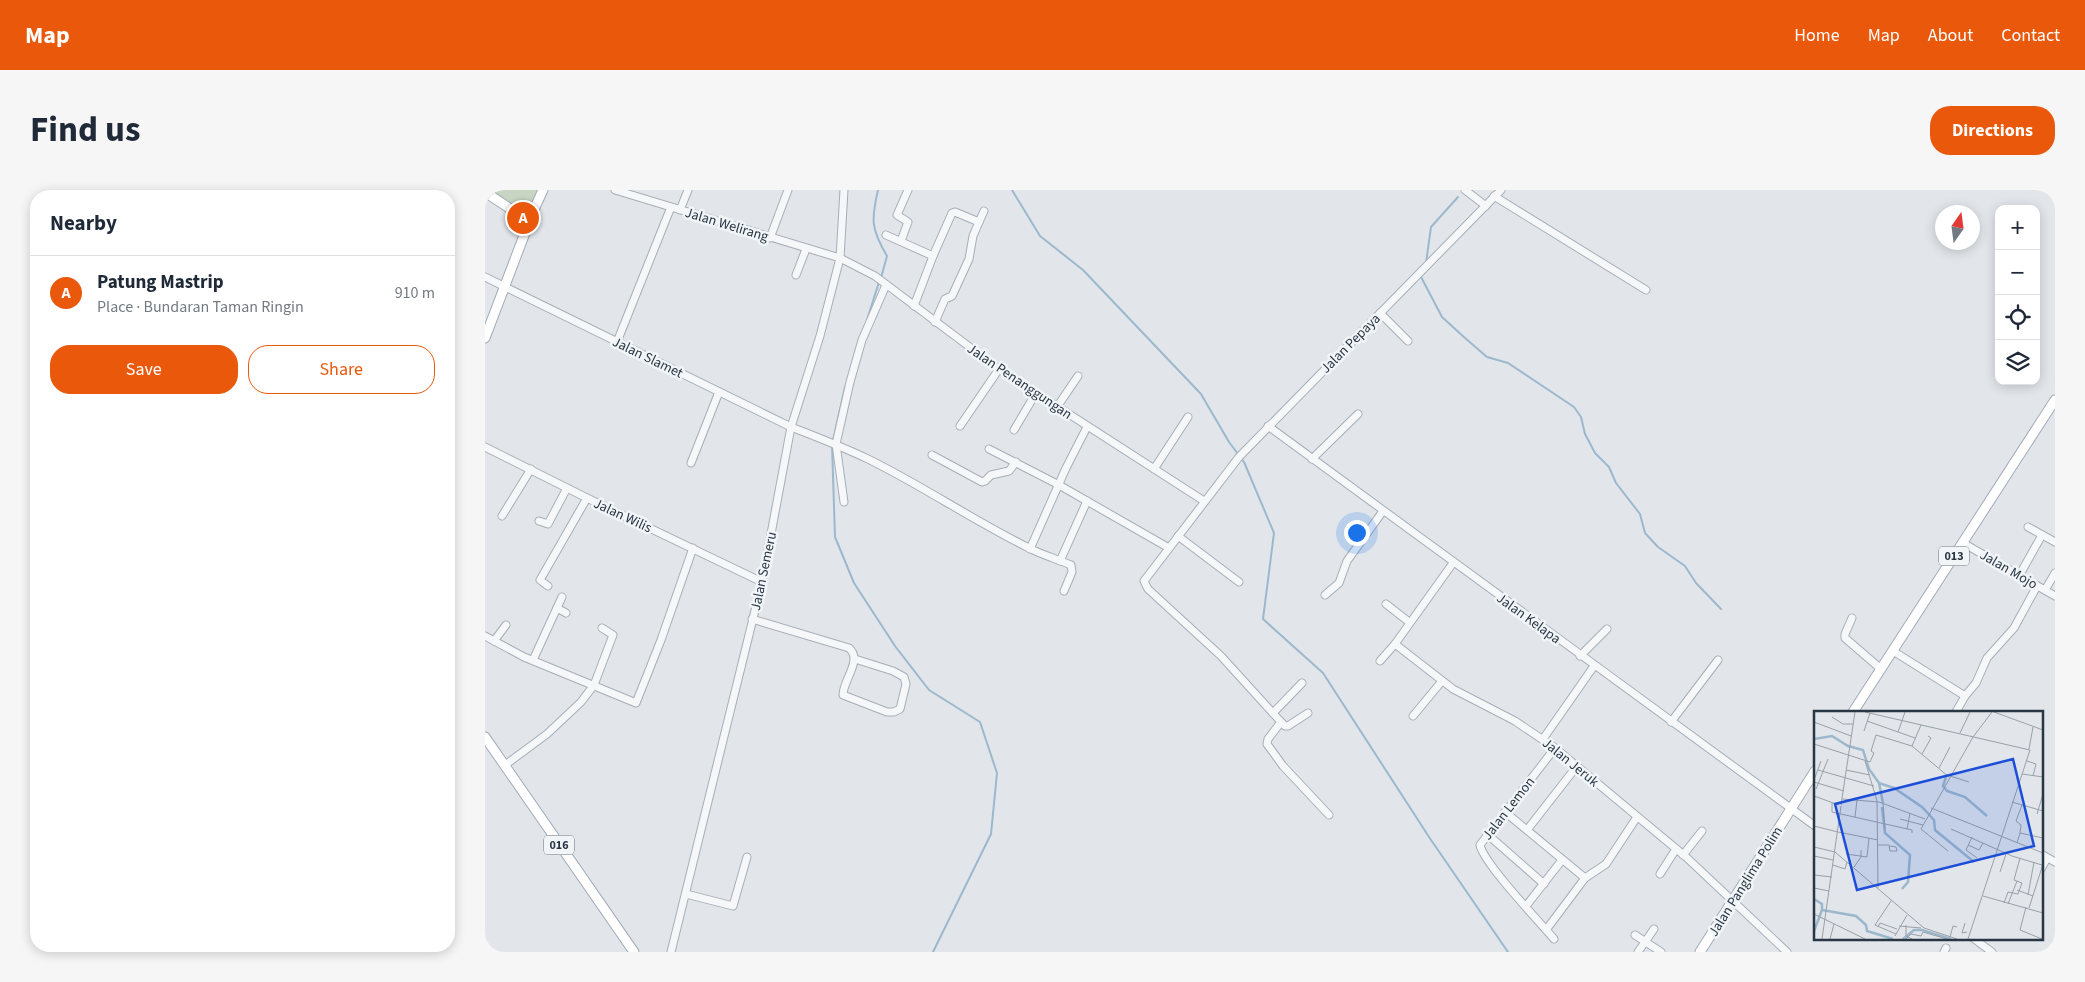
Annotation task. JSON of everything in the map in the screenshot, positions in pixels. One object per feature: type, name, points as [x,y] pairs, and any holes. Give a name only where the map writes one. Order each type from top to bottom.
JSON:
[{"type":"main road","points":[[485,338],[543,190]]},
{"type":"main road","points":[[485,192],[515,212]]},
{"type":"main road","points":[[528,225],[517,225],[514,219],[515,212],[525,208],[532,214]]},
{"type":"main road","name":"013","points":[[1854,711],[2055,400]]},
{"type":"main road","name":"016","points":[[485,737],[634,952]]},
{"type":"main road","name":"Jalan Panglima Polim","points":[[1699,952],[1814,773]]},
{"type":"street","name":"Jalan Welirang","points":[[615,190],[840,258]]},
{"type":"street","points":[[680,210],[687,190]]},
{"type":"street","points":[[770,238],[788,190]]},
{"type":"street","name":"Jalan Semeru","points":[[671,952],[762,582],[791,427],[820,336],[840,258],[844,190]]},
{"type":"street","points":[[901,242],[908,222],[897,215],[907,190]]},
{"type":"street","points":[[1465,190],[1486,206]]},
{"type":"street","name":"Jalan Pepaya","points":[[1273,713],[1207,642],[1145,586],[1145,579],[1247,448],[1501,190]]},
{"type":"street","points":[[1495,196],[1646,290]]},
{"type":"street","points":[[617,342],[671,207]]},
{"type":"street","points":[[935,322],[945,299],[952,296],[964,272],[983,211]]},
{"type":"street","points":[[914,306],[952,213],[955,212],[979,222]]},
{"type":"street","points":[[886,234],[933,256]]},
{"type":"street","points":[[796,275],[806,249]]},
{"type":"street","name":"Jalan Penanggungan","points":[[840,258],[875,276],[999,369],[1204,501]]},
{"type":"street","name":"Jalan Slamet","points":[[485,277],[791,427],[836,444],[887,469],[1030,549],[1060,561]]},
{"type":"street","points":[[844,502],[836,444],[862,340],[885,284]]},
{"type":"street","points":[[1380,313],[1408,341]]},
{"type":"street","points":[[960,426],[999,369]]},
{"type":"street","points":[[1057,407],[1077,376]]},
{"type":"street","points":[[691,463],[719,392]]},
{"type":"street","points":[[1013,430],[1036,393]]},
{"type":"street","points":[[1312,459],[1358,414]]},
{"type":"street","points":[[1154,469],[1188,417]]},
{"type":"street","name":"Jalan Kelapa","points":[[1269,426],[1453,563],[1814,825]]},
{"type":"street","points":[[1030,549],[1087,427]]},
{"type":"street","name":"Jalan Wilis","points":[[485,447],[762,582]]},
{"type":"street","points":[[989,448],[1059,485],[1169,548]]},
{"type":"street","points":[[932,456],[982,482],[985,482],[991,475],[1009,471],[1016,462]]},
{"type":"street","points":[[502,516],[531,469]]},
{"type":"street","points":[[539,521],[548,524],[567,488]]},
{"type":"street","points":[[549,586],[540,580],[587,498]]},
{"type":"street","points":[[1064,591],[1073,568],[1071,565],[1060,561],[1087,501]]},
{"type":"street","points":[[1325,595],[1339,583],[1347,561],[1383,511]]},
{"type":"street","points":[[2028,527],[2055,542]]},
{"type":"street","points":[[2019,576],[2042,535]]},
{"type":"street","points":[[1178,536],[1239,582]]},
{"type":"street","name":"Jalan Mojo","points":[[1963,543],[2055,596]]},
{"type":"street","points":[[485,636],[533,660],[632,702],[637,702],[693,548]]},
{"type":"street","points":[[1380,661],[1395,644],[1453,563]]},
{"type":"street","points":[[2045,590],[2055,573]]},
{"type":"street","points":[[1957,711],[1965,696],[1976,683],[1991,650],[2019,622],[2037,586]]},
{"type":"street","points":[[533,660],[563,597]]},
{"type":"street","points":[[1386,604],[1409,622]]},
{"type":"street","points":[[557,608],[566,612]]},
{"type":"street","points":[[1852,618],[1845,638],[1881,669]]},
{"type":"street","points":[[752,619],[849,648],[855,659],[843,694],[887,712],[895,712],[900,709],[905,688],[904,677],[893,671],[855,659]]},
{"type":"street","points":[[494,641],[506,625]]},
{"type":"street","points":[[505,765],[559,724],[581,702],[594,685],[613,635],[601,628]]},
{"type":"street","points":[[1581,656],[1607,629]]},
{"type":"street","name":"Jalan Jeruk","points":[[1395,644],[1442,681],[1515,721],[1555,748],[1683,855],[1787,952]]},
{"type":"street","points":[[1893,651],[1965,696]]},
{"type":"street","points":[[1671,722],[1718,660]]},
{"type":"street","points":[[1543,739],[1594,666]]},
{"type":"street","points":[[1413,716],[1442,681]]},
{"type":"street","points":[[1302,683],[1273,713],[1285,726],[1289,726],[1308,713]]},
{"type":"street","points":[[1281,722],[1268,740],[1268,746],[1283,766],[1329,815]]},
{"type":"street","name":"Jalan Lemon","points":[[1553,939],[1504,881],[1480,849],[1481,843],[1487,834],[1555,748]]},
{"type":"street","points":[[1527,830],[1577,766]]},
{"type":"street","points":[[1505,812],[1585,878]]},
{"type":"street","points":[[1546,930],[1585,878],[1606,864],[1637,817]]},
{"type":"street","points":[[1683,855],[1702,831]]},
{"type":"street","points":[[1487,834],[1545,884]]},
{"type":"street","points":[[1660,874],[1676,849]]},
{"type":"street","points":[[2044,856],[2055,862]]},
{"type":"street","points":[[686,894],[733,906],[747,857]]},
{"type":"street","points":[[1526,906],[1562,860]]},
{"type":"street","points":[[1637,952],[1655,929]]},
{"type":"street","points":[[1635,934],[1661,952]]},
{"type":"street","points":[[1976,940],[1993,952]]},
{"type":"street","points":[[2053,952],[2055,948]]},
{"type":"green space","points":[[485,190],[543,190],[530,211],[525,208],[517,210]]},
{"type":"waterway","points":[[878,190],[874,209],[874,224],[878,239],[887,256],[881,278]]},
{"type":"waterway","points":[[1012,190],[1040,236],[1083,270],[1201,394],[1229,442],[1244,462],[1274,533],[1263,619],[1323,673],[1429,837],[1508,952]]},
{"type":"waterway","points":[[1426,263],[1431,227],[1458,197]]},
{"type":"waterway","points":[[1420,275],[1442,317],[1487,357],[1508,363],[1574,407],[1581,417],[1585,434],[1595,453],[1609,467],[1616,483],[1640,514],[1645,533],[1658,547],[1685,566],[1696,583],[1721,609]]},
{"type":"waterway","points":[[867,320],[879,282]]},
{"type":"waterway","points":[[833,441],[845,387]]},
{"type":"waterway","points":[[832,445],[835,537],[854,583],[895,646],[929,690],[980,722],[997,773],[991,834],[933,952]]},
{"type":"place","name":"Patung Mastrip","points":[[523,218]]}]
